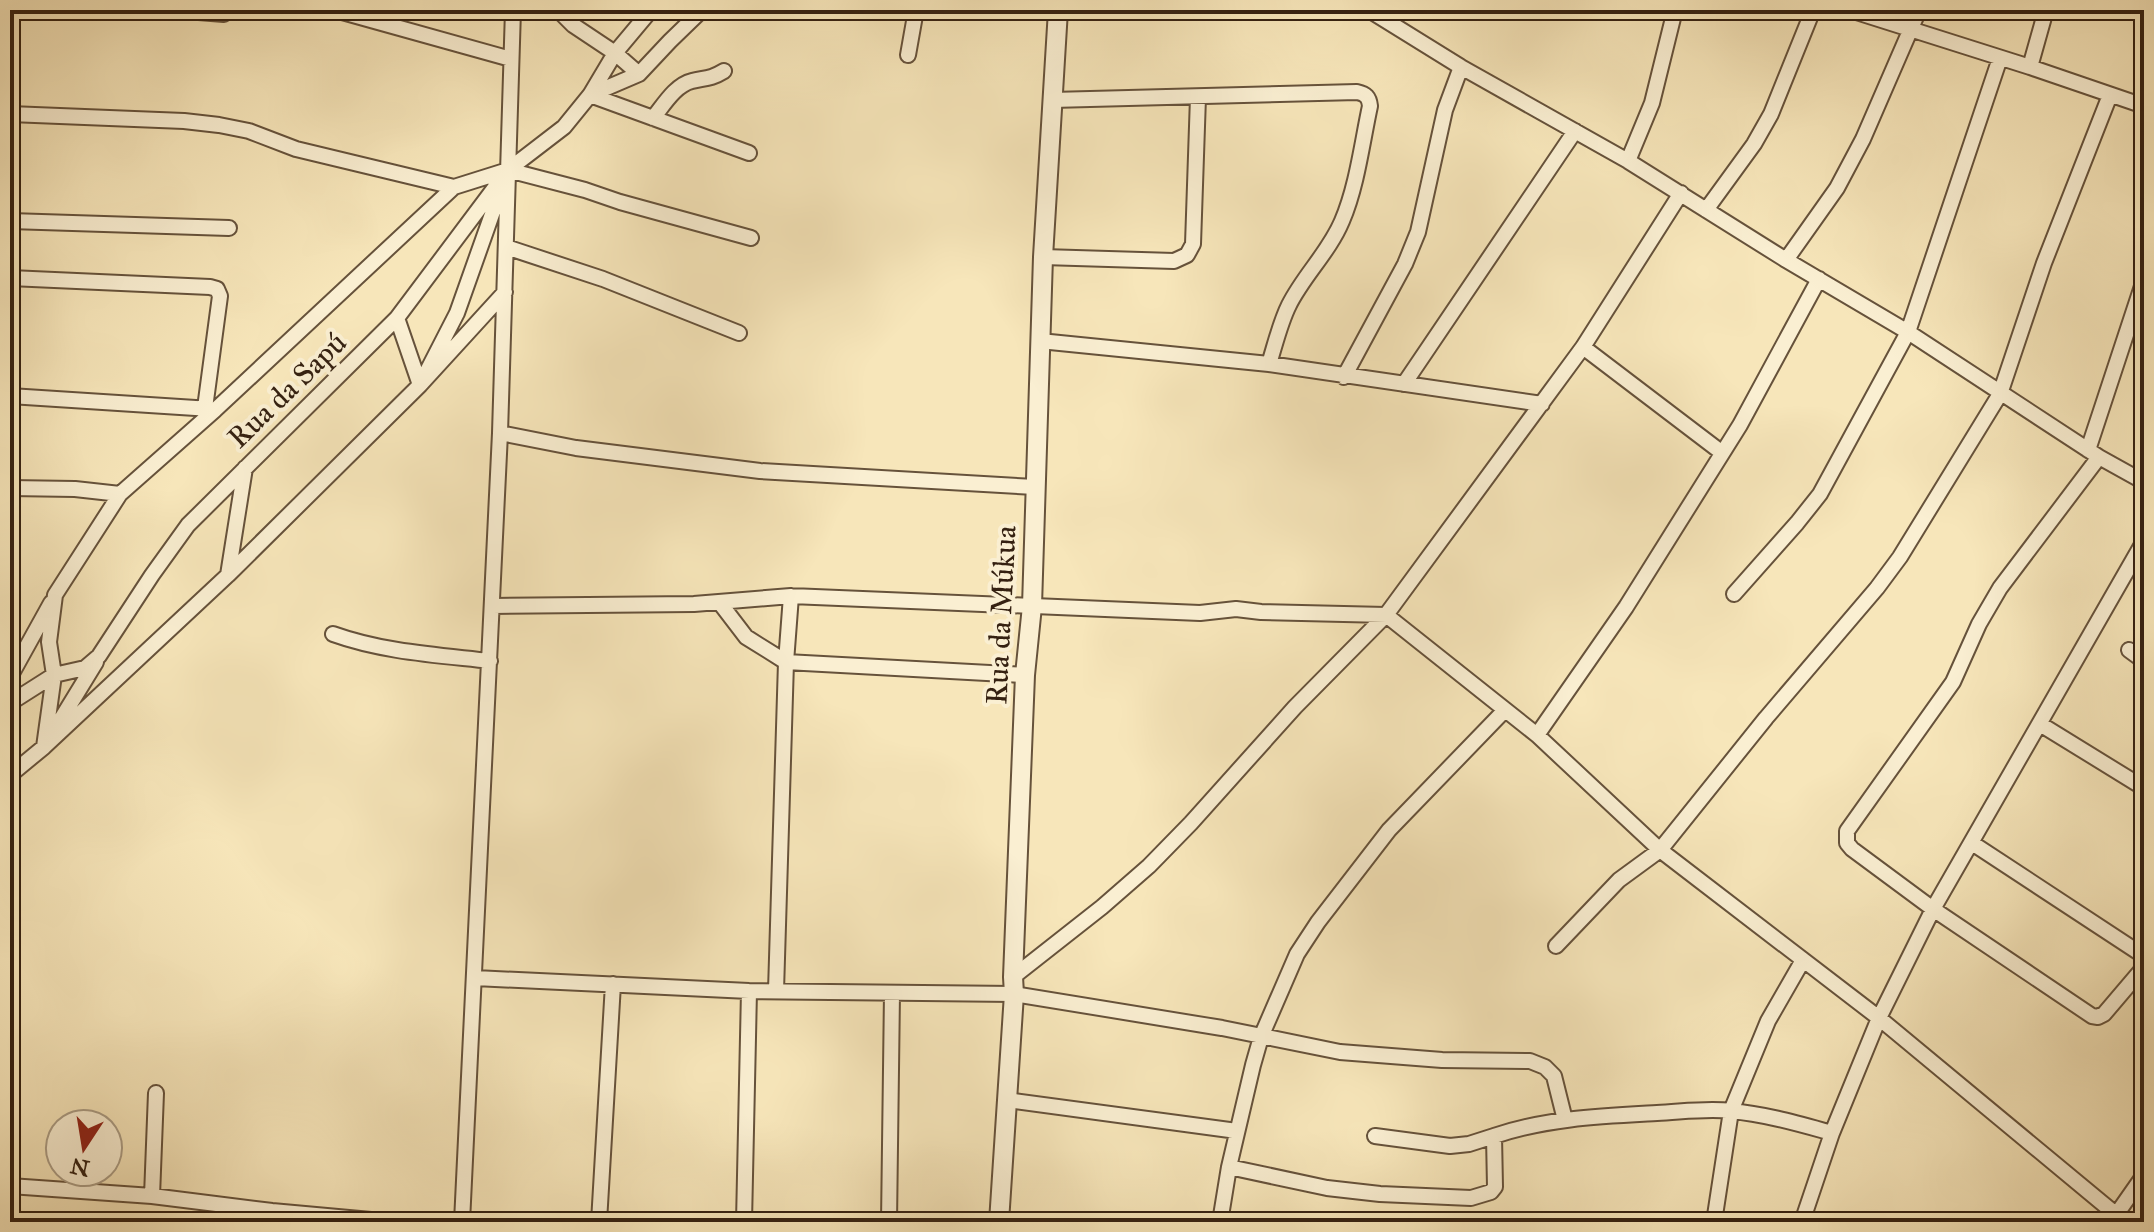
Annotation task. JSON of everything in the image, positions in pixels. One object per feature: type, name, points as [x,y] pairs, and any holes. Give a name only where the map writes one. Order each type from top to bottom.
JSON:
[{"type":"street","points":[[173,10],[224,14]]},
{"type":"street","points":[[335,10],[511,59]]},
{"type":"street","points":[[462,1222],[493,606],[513,10]]},
{"type":"street","points":[[558,10],[573,25],[615,53],[639,74]]},
{"type":"street","name":"Rua da Sapú","points":[[590,95],[639,74],[702,10]]},
{"type":"street","points":[[908,55],[916,10]]},
{"type":"street","name":"Rua da Múkua","points":[[999,1222],[1014,986],[1025,675],[1032,606],[1043,257],[1058,10]]},
{"type":"street","points":[[1369,10],[1461,67],[1681,193],[1908,332],[2093,453],[2144,482]]},
{"type":"street","points":[[1628,161],[1652,103],[1675,10]]},
{"type":"street","points":[[1706,210],[1754,144],[1771,114],[1813,10]]},
{"type":"street","points":[[1850,10],[2144,106]]},
{"type":"street","points":[[1786,260],[1849,166],[1919,10]]},
{"type":"street","points":[[2030,67],[2046,10]]},
{"type":"street","name":"Rua da Sapú","points":[[44,747],[99,656],[188,525],[397,318],[508,170],[564,127],[648,11]]},
{"type":"street","points":[[1734,594],[1820,494],[1908,332],[2000,58]]},
{"type":"street","points":[[1344,377],[1405,264],[1418,232],[1445,110],[1461,67]]},
{"type":"street","points":[[653,118],[689,81],[713,78],[724,71]]},
{"type":"street","points":[[1052,100],[1357,92],[1364,93],[1369,99],[1370,106],[1344,218],[1332,243],[1303,280],[1288,307],[1269,364]]},
{"type":"street","points":[[590,95],[749,153]]},
{"type":"street","points":[[1556,946],[1619,880],[1660,850],[1766,718],[1877,588],[1918,529],[2000,394],[2044,263],[2110,95]]},
{"type":"street","points":[[1043,257],[1174,261],[1187,255],[1193,244],[1198,97]]},
{"type":"street","points":[[10,114],[219,125],[249,131],[296,149],[454,187]]},
{"type":"street","points":[[1404,384],[1575,131]]},
{"type":"street","points":[[420,385],[457,313],[508,170]]},
{"type":"street","points":[[12,672],[55,595],[120,494],[454,187],[508,170],[751,238]]},
{"type":"street","points":[[1014,986],[1149,866],[1295,707],[1386,615],[1583,347],[1681,193]]},
{"type":"street","points":[[10,221],[229,228]]},
{"type":"street","points":[[506,247],[603,279],[739,333]]},
{"type":"street","points":[[10,278],[217,289],[220,296],[210,409]]},
{"type":"street","points":[[1537,735],[1626,607],[1740,425],[1819,279]]},
{"type":"street","points":[[2144,280],[2093,453],[2000,588],[1979,624],[1953,682],[1847,831],[1847,843],[1852,849],[1933,909],[2092,1016],[2104,1014],[2144,967]]},
{"type":"street","points":[[10,775],[228,575],[420,385],[505,292]]},
{"type":"street","points":[[397,318],[420,385]]},
{"type":"street","points":[[1040,341],[1269,364],[1542,404]]},
{"type":"street","points":[[1583,347],[1721,452]]},
{"type":"street","points":[[10,396],[210,409]]},
{"type":"street","points":[[500,433],[576,448],[760,471],[1035,487]]},
{"type":"street","points":[[228,575],[246,467]]},
{"type":"street","points":[[10,488],[75,489],[120,494]]},
{"type":"street","points":[[1802,1222],[1832,1133],[1879,1018],[1933,909],[2144,541]]},
{"type":"street","points":[[44,747],[54,675],[49,642],[55,595]]},
{"type":"street","points":[[493,606],[720,603],[791,596],[1200,613],[1236,609],[1386,615],[1537,735],[1660,850],[1879,1018],[2121,1218],[2144,1175]]},
{"type":"street","points":[[776,991],[786,662],[791,596]]},
{"type":"street","points":[[720,603],[746,637],[786,662],[1025,675]]},
{"type":"street","points":[[333,634],[352,641],[409,652],[490,661]]},
{"type":"street","points":[[2129,650],[2144,661]]},
{"type":"street","points":[[10,703],[54,675],[85,668],[99,656]]},
{"type":"street","points":[[1220,1222],[1229,1167],[1261,1037],[1297,954],[1389,830],[1505,710]]},
{"type":"street","points":[[2040,724],[2144,788]]},
{"type":"street","points":[[1972,843],[2144,956]]},
{"type":"street","points":[[1714,1222],[1731,1111],[1768,1021],[1803,960]]},
{"type":"street","points":[[475,978],[749,991],[892,993],[1014,986],[1340,1052],[1442,1060],[1530,1061],[1545,1067],[1554,1076],[1565,1120]]},
{"type":"street","points":[[599,1222],[613,984]]},
{"type":"street","points":[[744,1222],[749,991]]},
{"type":"street","points":[[889,1222],[892,993]]},
{"type":"street","points":[[152,1196],[156,1093]]},
{"type":"street","points":[[1007,1100],[1237,1131]]},
{"type":"street","points":[[1375,1136],[1450,1146],[1469,1144],[1530,1125],[1565,1120],[1706,1110],[1731,1111],[1832,1133]]},
{"type":"street","points":[[1229,1167],[1327,1188],[1471,1198],[1491,1192],[1495,1187],[1494,1136]]},
{"type":"street","points":[[10,1186],[152,1196],[271,1217],[393,1222]]}]
